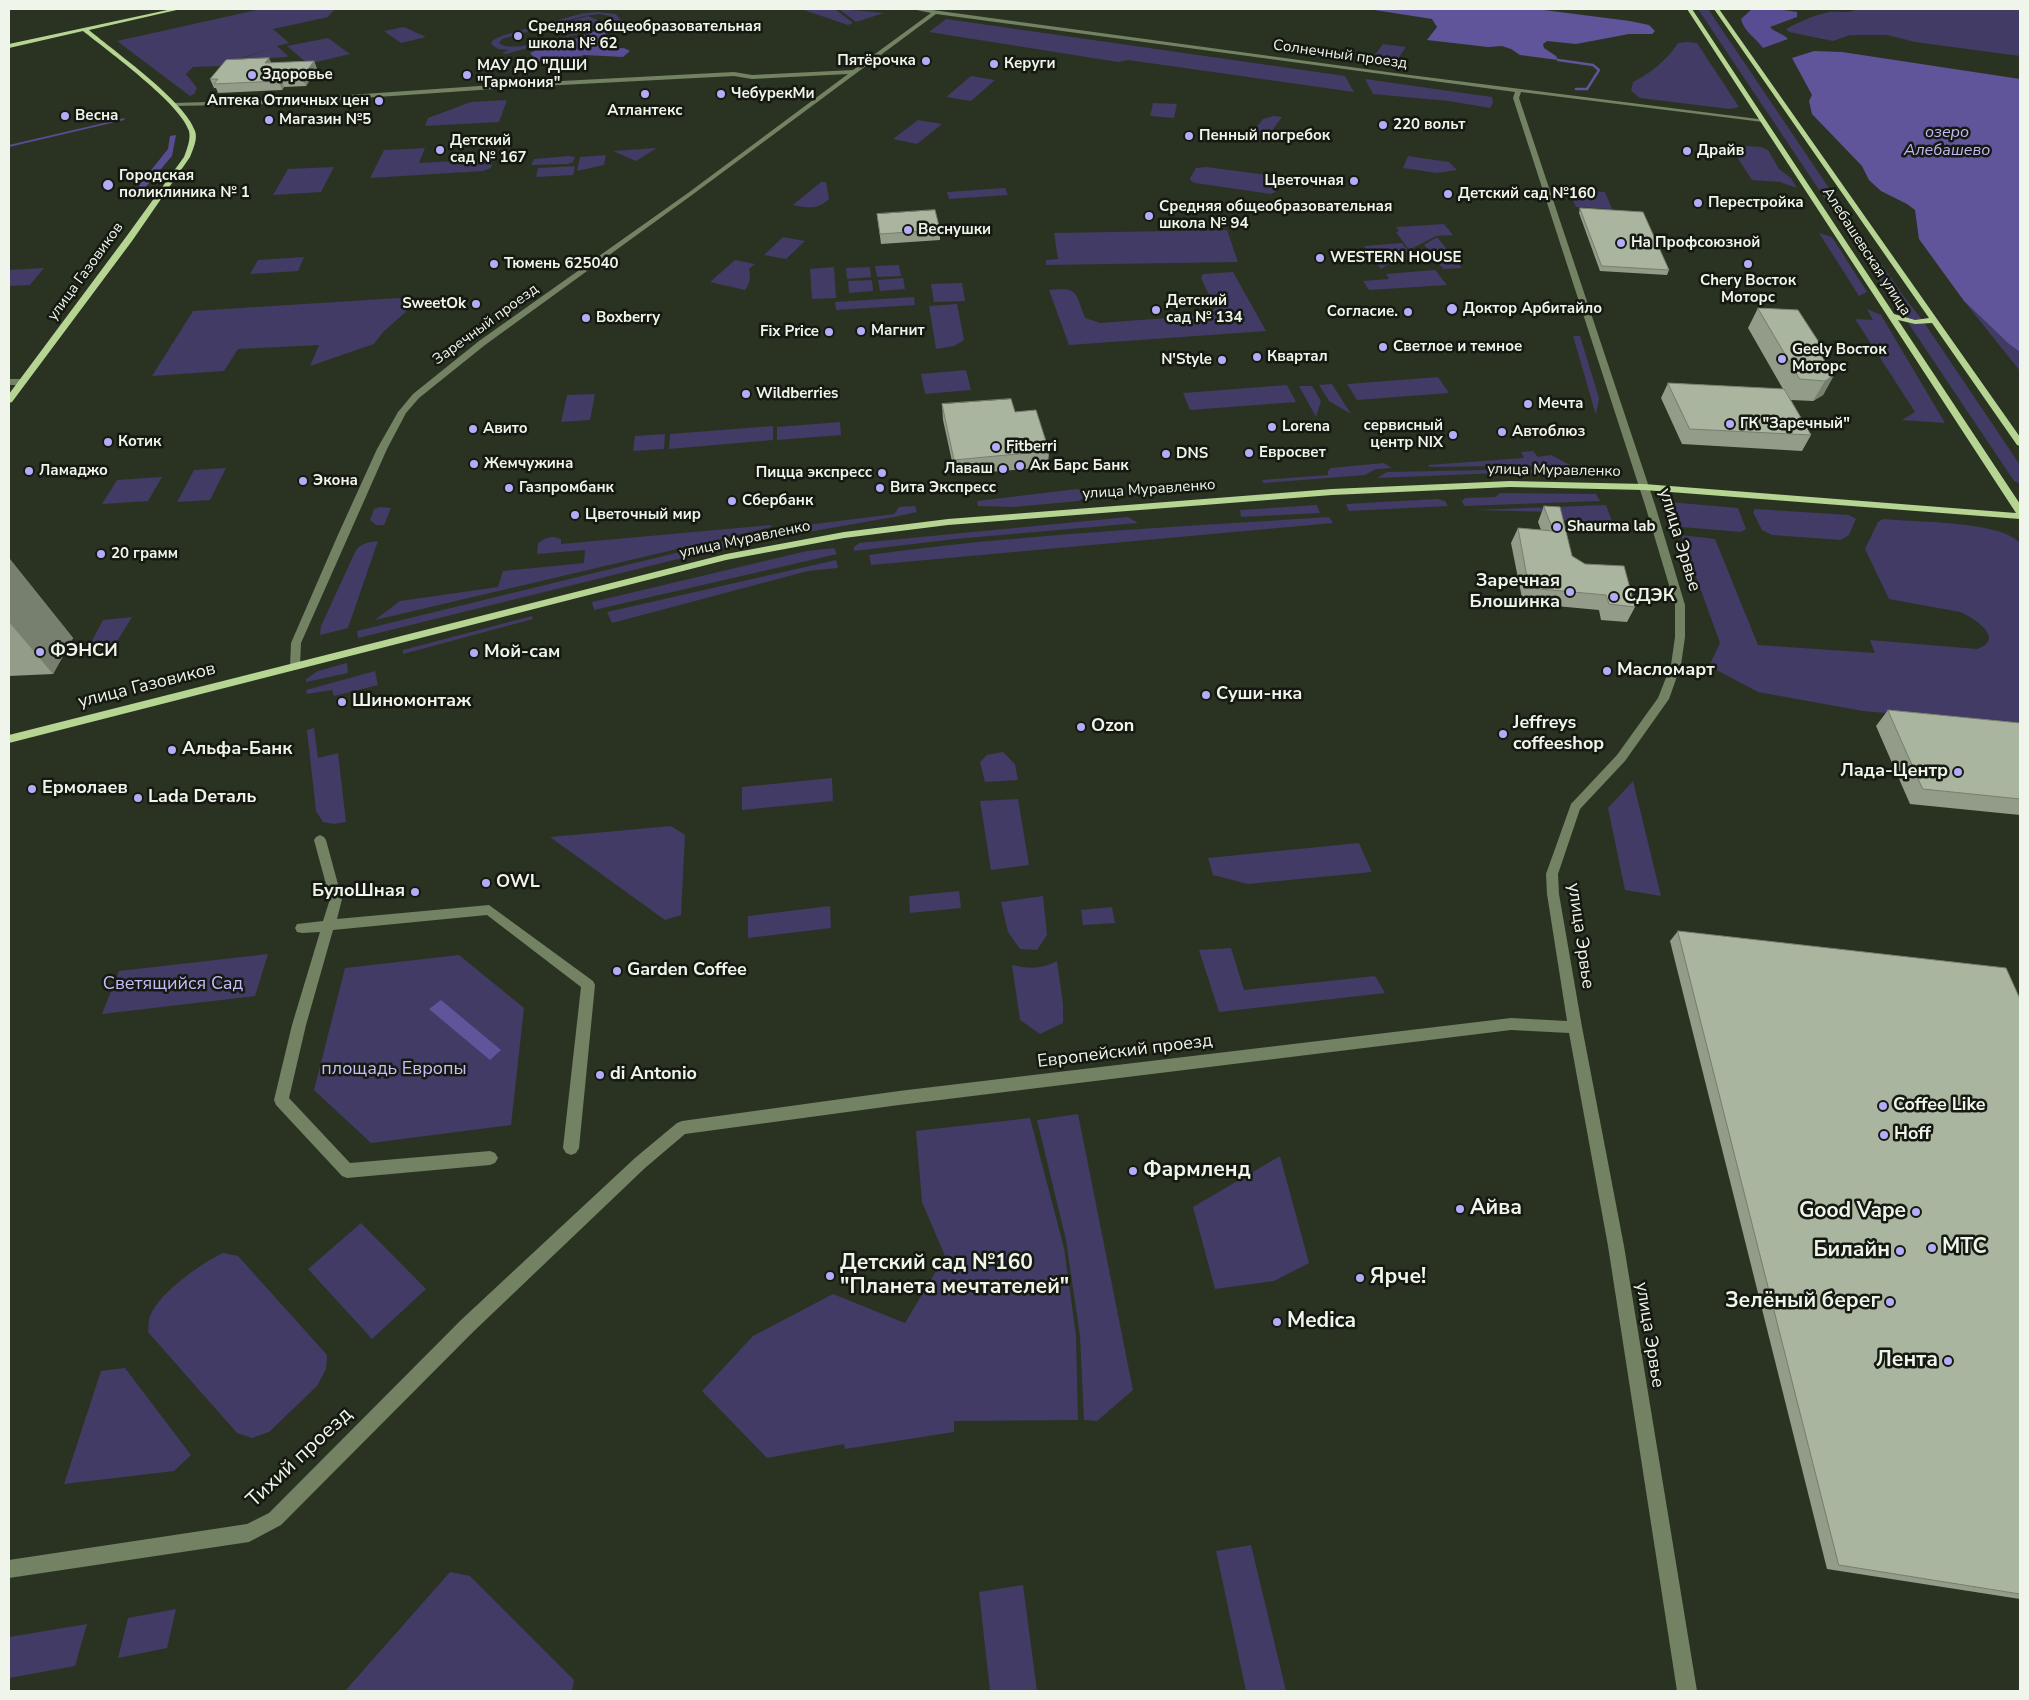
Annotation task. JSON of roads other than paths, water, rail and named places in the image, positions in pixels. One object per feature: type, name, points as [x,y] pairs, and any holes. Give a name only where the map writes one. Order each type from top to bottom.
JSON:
[{"type":"main road","points":[[9,46],[178,9]]},
{"type":"main road","name":"Алебашевская улица","points":[[1689,9],[2020,511]]},
{"type":"main road","name":"Алебашевская улица","points":[[1717,9],[2020,443]]},
{"type":"main road","name":"улица Газовиков","points":[[9,400],[129,239],[187,157],[192,143],[192,131],[175,104],[85,30]]},
{"type":"main road","points":[[1892,316],[1915,322],[1934,320]]},
{"type":"main road","name":"улица Муравленко","points":[[295,666],[726,557],[844,535],[948,522],[1332,492],[1510,484],[1644,487],[2020,516]]},
{"type":"main road","name":"улица Газовиков","points":[[9,739],[295,666]]},
{"type":"street","name":"Солнечный проезд","points":[[915,9],[1518,91],[1763,120]]},
{"type":"street","name":"Заречный проезд","points":[[295,666],[296,643],[335,552],[382,449],[402,412],[411,402],[482,342],[690,194],[935,12]]},
{"type":"street","points":[[175,104],[276,102],[523,85],[734,74],[752,77],[855,72]]},
{"type":"street","name":"улица Эрвье","points":[[1518,91],[1516,98],[1519,108],[1644,487],[1680,605],[1680,637],[1676,665],[1662,699],[1621,758],[1575,807],[1552,874],[1553,894],[1575,1027],[1616,1246],[1688,1691]]},
{"type":"street","points":[[9,382],[22,382]]},
{"type":"street","points":[[320,840],[336,899],[299,1025],[281,1100],[347,1171],[490,1158]]},
{"type":"street","points":[[302,928],[489,910],[588,985],[571,1148]]},
{"type":"street","name":"Европейский проезд","points":[[682,1128],[899,1098],[1511,1024],[1575,1027]]},
{"type":"street","name":"Тихий проезд","points":[[9,1569],[249,1534],[275,1520],[467,1326],[640,1163],[682,1128]]},
{"type":"water","points":[[1368,9],[1536,9],[1630,21],[1649,25],[1655,31],[1652,34],[1629,34],[1576,44],[1547,41],[1543,44],[1544,48],[1556,56],[1558,60],[1520,55],[1502,46],[1488,47],[1427,40],[1437,27],[1432,19]]},
{"type":"water","name":"озеро Алебашево","points":[[1814,51],[1842,52],[2020,79],[2020,352],[1964,301],[1919,239],[1915,210],[1881,191],[1869,180],[1862,166],[1812,114],[1809,101],[1812,95],[1792,58]]},
{"type":"water","points":[[441,1000],[501,1050],[490,1060],[429,1009]]},
{"type":"waterway","points":[[1558,60],[1593,65],[1599,70],[1587,89],[1576,89]]},
{"type":"place","name":"Средняя общеобразовательная школа № 62","points":[[518,36]]},
{"type":"place","name":"Пятёрочка","points":[[926,61]]},
{"type":"place","name":"Керуги","points":[[994,64]]},
{"type":"place","name":"Здоровье","points":[[252,75]]},
{"type":"place","name":"МАУ ДО \"ДШИ \"Гармония\"","points":[[467,75]]},
{"type":"place","name":"Атлантекс","points":[[645,94]]},
{"type":"place","name":"ЧебурекМи","points":[[721,94]]},
{"type":"place","name":"Аптека Отличных цен","points":[[379,101]]},
{"type":"place","name":"Весна","points":[[65,116]]},
{"type":"place","name":"Магазин №5","points":[[269,120]]},
{"type":"place","name":"220 вольт","points":[[1383,125]]},
{"type":"place","name":"Пенный погребок","points":[[1189,136]]},
{"type":"place","name":"Детский сад № 167","points":[[440,150]]},
{"type":"place","name":"Драйв","points":[[1687,151]]},
{"type":"place","name":"Цветочная","points":[[1354,181]]},
{"type":"place","name":"Городская поликлиника № 1","points":[[108,185]]},
{"type":"place","name":"Детский сад №160","points":[[1448,194]]},
{"type":"place","name":"Перестройка","points":[[1698,203]]},
{"type":"place","name":"Средняя общеобразовательная школа № 94","points":[[1149,216]]},
{"type":"place","name":"Веснушки","points":[[908,230]]},
{"type":"place","name":"На Профсоюзной","points":[[1621,243]]},
{"type":"place","name":"WESTERN HOUSE","points":[[1320,258]]},
{"type":"place","name":"Тюмень 625040","points":[[494,264]]},
{"type":"place","name":"Chery Восток Моторс","points":[[1748,264]]},
{"type":"place","name":"SweetOk","points":[[476,304]]},
{"type":"place","name":"Доктор Арбитайло","points":[[1452,309]]},
{"type":"place","name":"Детский сад № 134","points":[[1156,310]]},
{"type":"place","name":"Согласие.","points":[[1408,312]]},
{"type":"place","name":"Boxberry","points":[[586,318]]},
{"type":"place","name":"Магнит","points":[[861,331]]},
{"type":"place","name":"Fix Price","points":[[829,332]]},
{"type":"place","name":"Светлое и темное","points":[[1383,347]]},
{"type":"place","name":"Квартал","points":[[1257,357]]},
{"type":"place","name":"Geely Восток Моторс","points":[[1782,359]]},
{"type":"place","name":"N'Style","points":[[1222,360]]},
{"type":"place","name":"Wildberries","points":[[746,394]]},
{"type":"place","name":"Мечта","points":[[1528,404]]},
{"type":"place","name":"ГК \"Заречный\"","points":[[1730,424]]},
{"type":"place","name":"Lorena","points":[[1272,427]]},
{"type":"place","name":"Авито","points":[[473,429]]},
{"type":"place","name":"Автоблюз","points":[[1502,432]]},
{"type":"place","name":"сервисный центр NIX","points":[[1453,435]]},
{"type":"place","name":"Котик","points":[[108,442]]},
{"type":"place","name":"Fitberri","points":[[996,447]]},
{"type":"place","name":"Евросвет","points":[[1249,453]]},
{"type":"place","name":"DNS","points":[[1166,454]]},
{"type":"place","name":"Жемчужина","points":[[474,464]]},
{"type":"place","name":"Ак Барс Банк","points":[[1020,466]]},
{"type":"place","name":"Лаваш","points":[[1003,469]]},
{"type":"place","name":"Ламаджо","points":[[29,471]]},
{"type":"place","name":"Пицца экспресс","points":[[882,473]]},
{"type":"place","name":"Экона","points":[[303,481]]},
{"type":"place","name":"Газпромбанк","points":[[509,488]]},
{"type":"place","name":"Вита Экспресс","points":[[880,488]]},
{"type":"place","name":"Сбербанк","points":[[732,501]]},
{"type":"place","name":"Цветочный мир","points":[[575,515]]},
{"type":"place","name":"Shaurma lab","points":[[1557,527]]},
{"type":"place","name":"20 грамм","points":[[101,554]]},
{"type":"place","name":"Заречная Блошинка","points":[[1570,592]]},
{"type":"place","name":"СДЭК","points":[[1614,597]]},
{"type":"place","name":"ФЭНСИ","points":[[40,652]]},
{"type":"place","name":"Мой-сам","points":[[474,653]]},
{"type":"place","name":"Масломарт","points":[[1607,671]]},
{"type":"place","name":"Суши-нка","points":[[1206,695]]},
{"type":"place","name":"Шиномонтаж","points":[[342,702]]},
{"type":"place","name":"Ozon","points":[[1081,727]]},
{"type":"place","name":"Jeffreys coffeeshop","points":[[1503,734]]},
{"type":"place","name":"Альфа-Банк","points":[[172,750]]},
{"type":"place","name":"Лада-Центр","points":[[1958,772]]},
{"type":"place","name":"Ермолаев","points":[[32,789]]},
{"type":"place","name":"Lada Dеталь","points":[[138,798]]},
{"type":"place","name":"OWL","points":[[486,883]]},
{"type":"place","name":"БулоШная","points":[[415,892]]},
{"type":"place","name":"Garden Coffee","points":[[617,971]]},
{"type":"place","name":"di Antonio","points":[[600,1075]]},
{"type":"place","name":"Coffee Like","points":[[1883,1106]]},
{"type":"place","name":"Hoff","points":[[1884,1135]]},
{"type":"place","name":"Фармленд","points":[[1133,1171]]},
{"type":"place","name":"Айва","points":[[1460,1209]]},
{"type":"place","name":"Good Vape","points":[[1916,1212]]},
{"type":"place","name":"МТС","points":[[1932,1248]]},
{"type":"place","name":"Билайн","points":[[1900,1251]]},
{"type":"place","name":"Детский сад №160 \"Планета мечтателей\"","points":[[830,1276]]},
{"type":"place","name":"Ярче!","points":[[1360,1278]]},
{"type":"place","name":"Зелёный берег","points":[[1890,1302]]},
{"type":"place","name":"Medica","points":[[1277,1322]]},
{"type":"place","name":"Лента","points":[[1948,1361]]},
{"type":"park label","name":"Светящийся Сад","points":[[173,985]]},
{"type":"park label","name":"площадь Европы","points":[[394,1070]]}]
